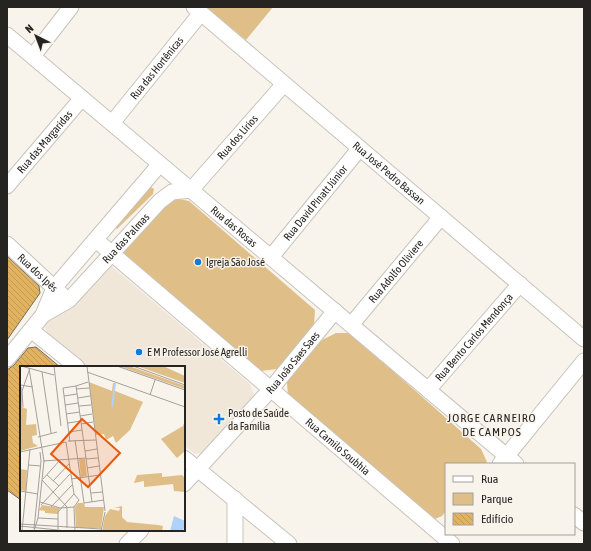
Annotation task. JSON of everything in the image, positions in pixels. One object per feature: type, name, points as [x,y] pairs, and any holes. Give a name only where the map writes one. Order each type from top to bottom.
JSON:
[{"type":"street","points":[[33,56],[71,7]]},
{"type":"street","name":"Rua José Pedro Bassan","points":[[197,10],[584,339]]},
{"type":"street","name":"Rua das Hortênicas","points":[[112,123],[197,10]]},
{"type":"street","name":"Rua das Rosas","points":[[7,35],[428,390],[507,461]]},
{"type":"street","name":"Rua dos Lírios","points":[[191,190],[284,84]]},
{"type":"street","name":"Rua das Margaridas","points":[[7,186],[82,98]]},
{"type":"street","name":"Rua David Pinatt Júnior","points":[[271,257],[360,148]]},
{"type":"street","name":"Rua das Palmas","points":[[43,315],[54,288],[160,164]]},
{"type":"street","name":"Rua das Palmas","points":[[43,315],[69,300],[160,201],[172,192],[191,190]]},
{"type":"street","name":"Rua Adolfo Oliviere","points":[[351,325],[441,217]]},
{"type":"street","name":"Rua Camilo Soubhia","points":[[96,240],[452,544]]},
{"type":"street","name":"Rua dos Ipês","points":[[7,244],[69,300]]},
{"type":"street","name":"Rua Bento Carlos Mendonça","points":[[428,390],[520,284]]},
{"type":"street","name":"Rua João Saes Saes","points":[[185,483],[271,389],[335,311]]},
{"type":"street","points":[[7,359],[43,315]]},
{"type":"street","points":[[31,330],[75,366]]},
{"type":"street","points":[[507,461],[584,361]]},
{"type":"street","points":[[185,459],[289,544]]},
{"type":"street","points":[[235,499],[235,544]]},
{"type":"street","points":[[575,516],[584,523]]},
{"type":"shaded area","name":"E M Professor José Agrelli","points":[[110,265],[250,384],[254,395],[206,452],[195,454],[185,446],[185,366],[84,366],[47,337],[45,326],[97,266]]},
{"type":"green space","points":[[206,7],[273,7],[246,40]]},
{"type":"green space","points":[[149,186],[154,189],[153,194],[117,229],[114,227]]},
{"type":"green space","points":[[174,198],[189,201],[315,310],[314,326],[277,369],[261,371],[121,251],[155,204]]},
{"type":"green space","points":[[336,333],[350,333],[481,449],[487,462],[486,463],[445,463],[445,512],[442,516],[435,519],[288,396],[287,382],[322,340]]},
{"type":"building","points":[[7,256],[39,286],[40,293],[7,340]]},
{"type":"building","points":[[36,347],[59,366],[20,366],[20,499],[7,490],[7,370],[14,365],[28,348]]},
{"type":"place","name":"Igreja São José","points":[[198,262]]},
{"type":"place","name":"E M Professor José Agrelli","points":[[139,352]]},
{"type":"place","name":"Posto de Saúde da Família","points":[[219,419]]},
{"type":"district","name":"JORGE CARNEIRO DE CAMPOS","points":[[492,425]]}]
